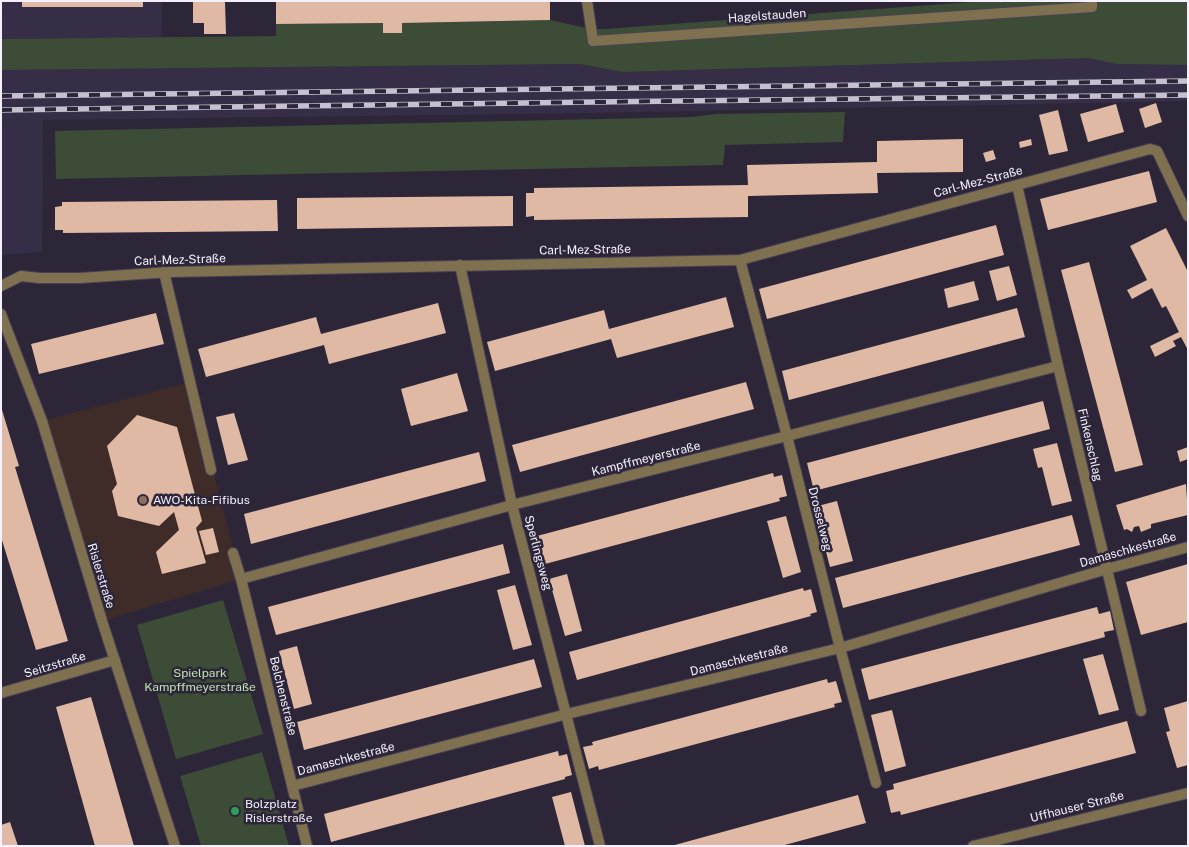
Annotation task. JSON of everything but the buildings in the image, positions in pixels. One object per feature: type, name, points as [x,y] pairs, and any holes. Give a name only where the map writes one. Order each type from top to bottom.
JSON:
[{"type":"street","name":"Hagelstauden","points":[[587,1],[593,41],[1092,4]]},
{"type":"street","name":"Carl-Mez-Straße","points":[[1,286],[21,276],[80,278],[164,272],[740,260],[1150,149],[1158,151],[1188,216]]},
{"type":"street","name":"Finkenschlag","points":[[1017,185],[1058,366],[1141,711]]},
{"type":"street","name":"Drosselweg","points":[[740,260],[876,783]]},
{"type":"street","name":"Sperlingsweg","points":[[460,265],[512,505],[600,846]]},
{"type":"street","points":[[164,272],[211,470]]},
{"type":"street","name":"Rislerstraße","points":[[1,314],[42,421],[115,660],[175,846]]},
{"type":"street","name":"Kampffmeyerstraße","points":[[241,580],[512,505],[1058,366]]},
{"type":"street","name":"Damaschkestraße","points":[[292,786],[567,714],[840,648],[1106,568],[1188,546]]},
{"type":"street","name":"Belchenstraße","points":[[232,553],[241,580],[307,846]]},
{"type":"street","name":"Seitzstraße","points":[[1,693],[115,660]]},
{"type":"street","name":"Uffhauser Straße","points":[[973,846],[1188,793]]},
{"type":"shaded area","points":[[1,1],[162,1],[161,38],[1,39]]},
{"type":"shaded area","points":[[1088,58],[1116,64],[1188,65],[1188,101],[595,113],[43,120],[42,252],[1,255],[1,70],[579,64],[623,72]]},
{"type":"shaded area","name":"AWO-Kita-Fifibus","points":[[190,382],[241,579],[102,621],[42,421]]},
{"type":"green space","points":[[985,1],[1188,1],[1188,65],[1116,64],[1088,58],[623,72],[579,64],[1,70],[1,39],[276,36],[276,24],[383,23],[383,33],[402,33],[402,23],[550,20],[591,29],[605,29]]},
{"type":"green space","points":[[845,112],[843,142],[725,145],[723,165],[56,179],[55,131]]},
{"type":"green space","name":"Spielpark Kampffmeyerstraße","points":[[223,600],[263,734],[176,759],[137,625]]},
{"type":"green space","name":"Bolzplatz Rislerstraße","points":[[262,752],[289,846],[201,846],[180,776]]},
{"type":"railway","points":[[1,96],[1188,81]]},
{"type":"railway","points":[[1,110],[1188,95]]},
{"type":"place","name":"AWO-Kita-Fifibus","points":[[143,500]]},
{"type":"place","name":"Bolzplatz Rislerstraße","points":[[235,811]]}]
